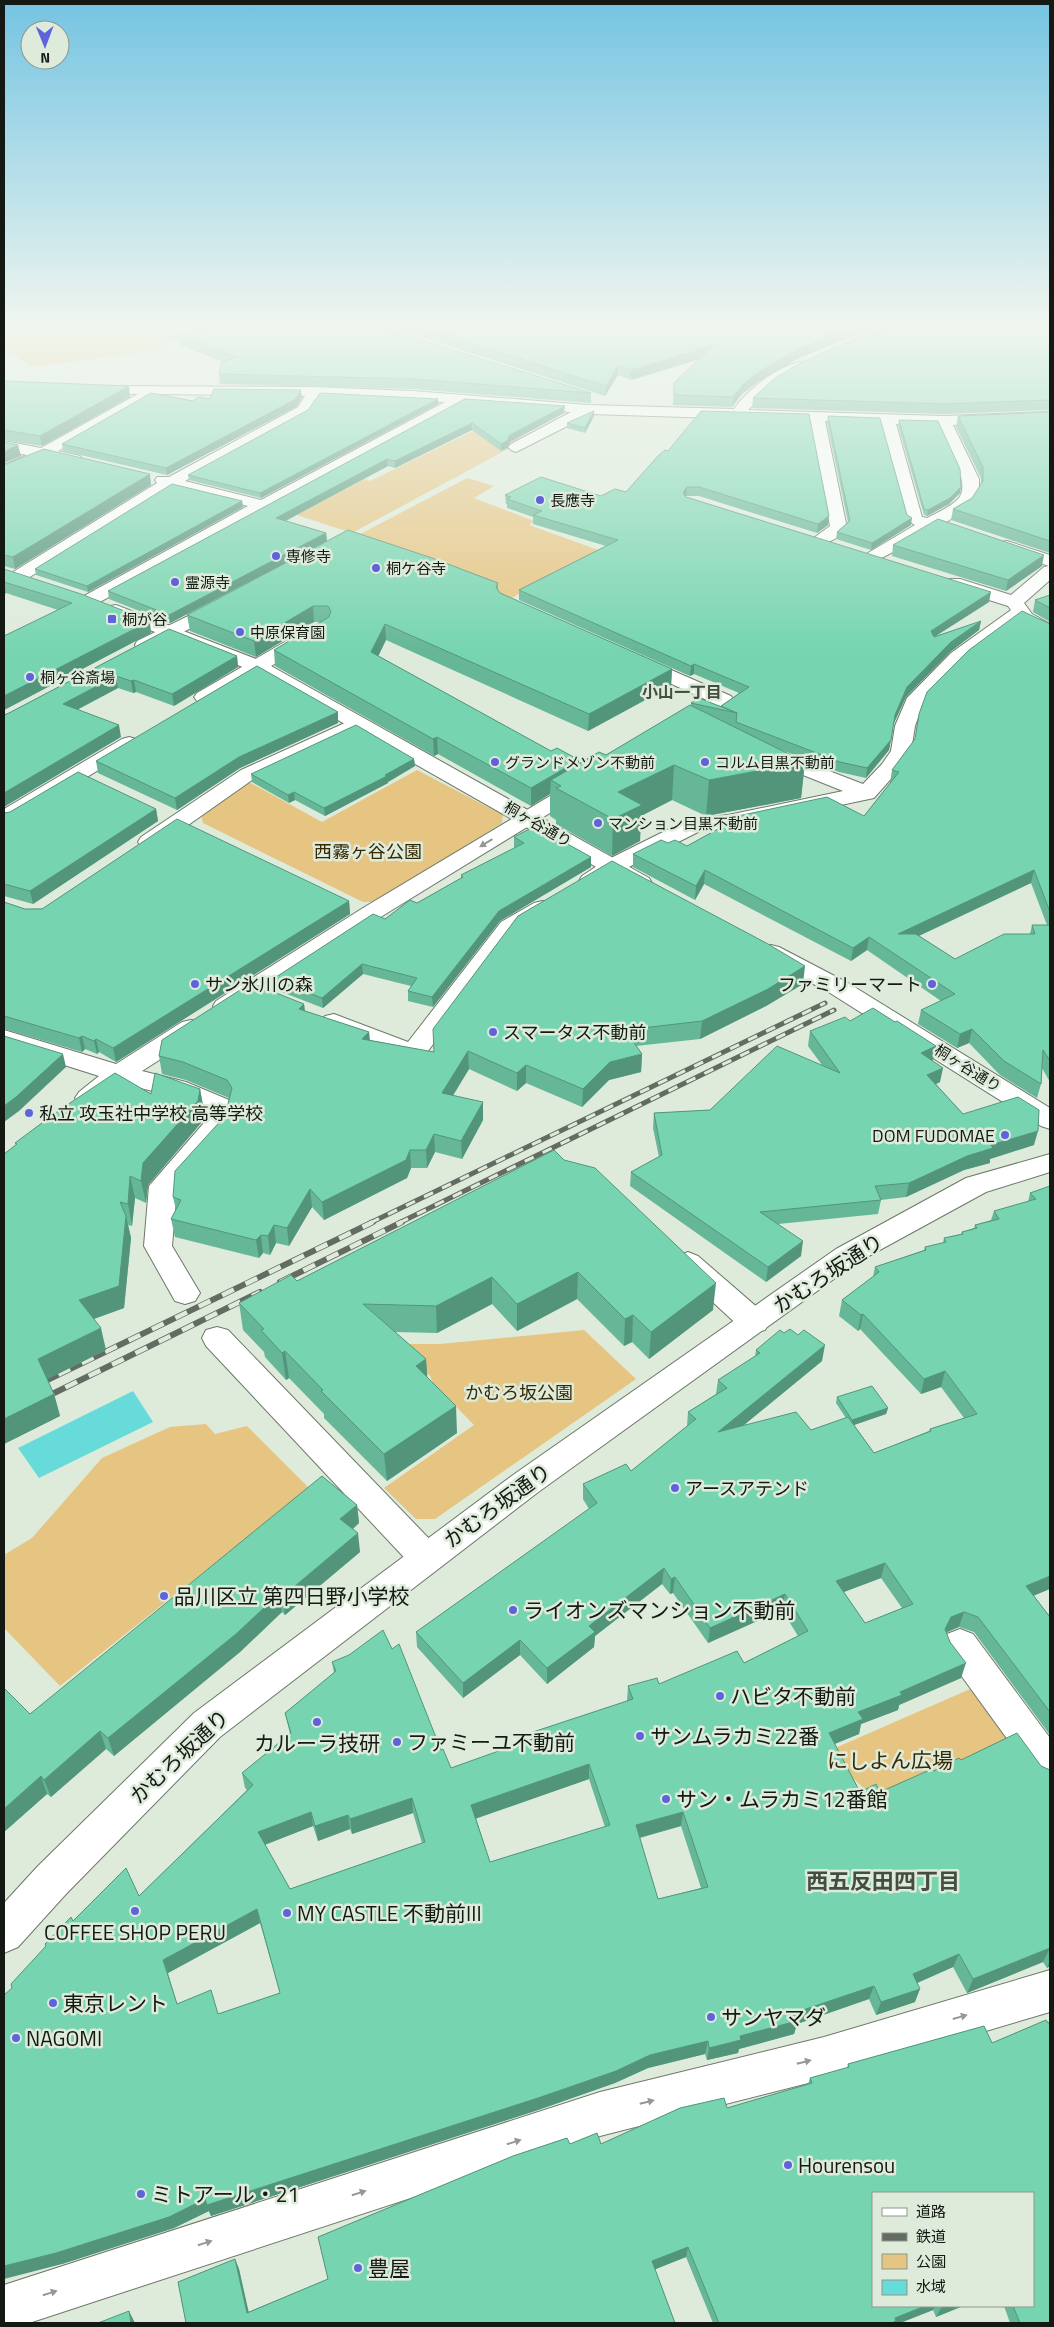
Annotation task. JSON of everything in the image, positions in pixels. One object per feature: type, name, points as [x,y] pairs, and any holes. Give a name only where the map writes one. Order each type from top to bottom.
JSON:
[{"type":"street","points":[[4,471],[76,435]]},
{"type":"street","points":[[11,574],[258,435]]},
{"type":"street","points":[[90,600],[263,504],[395,435]]},
{"type":"street","points":[[516,447],[535,435]]},
{"type":"street","points":[[820,435],[839,528],[820,540]]},
{"type":"street","points":[[891,435],[915,520],[952,528]]},
{"type":"street","points":[[898,565],[866,555],[932,524],[962,504],[971,492],[971,479],[951,435]]},
{"type":"street","points":[[4,446],[44,452],[90,463]]},
{"type":"street","points":[[144,476],[263,504]]},
{"type":"street","points":[[802,535],[839,546]]},
{"type":"street","points":[[988,540],[1050,561]]},
{"type":"street","points":[[314,1014],[413,1053],[509,927],[612,867],[696,825],[728,822],[866,793],[890,768],[901,751],[905,726],[914,702],[958,657],[1017,607],[1050,571]]},
{"type":"street","points":[[11,574],[36,582]]},
{"type":"street","points":[[940,579],[1017,607],[1050,631]]},
{"type":"street","name":"桐ヶ谷通り","points":[[72,593],[257,666],[660,893]]},
{"type":"street","points":[[126,655],[239,595]]},
{"type":"street","points":[[187,708],[322,628]]},
{"type":"street","points":[[623,655],[724,700],[679,727],[715,732]]},
{"type":"street","points":[[131,853],[248,774],[358,723]]},
{"type":"street","points":[[4,818],[145,733]]},
{"type":"street","points":[[750,747],[866,793]]},
{"type":"street","points":[[78,773],[103,786]]},
{"type":"street","points":[[65,1114],[119,1074],[371,913],[595,777]]},
{"type":"street","points":[[154,810],[203,833]]},
{"type":"street","points":[[345,900],[371,913]]},
{"type":"street","name":"桐ヶ谷通り","points":[[752,942],[839,988],[1050,1120]]},
{"type":"street","points":[[251,990],[278,1000]]},
{"type":"street","points":[[4,1038],[119,1074],[177,1088],[220,1106],[216,1127],[164,1186],[158,1246],[185,1293]]},
{"type":"street","name":"かむろ坂通り","points":[[4,1933],[52,1880],[207,1725],[525,1484],[846,1256],[976,1185],[1050,1163]]},
{"type":"street","points":[[666,1243],[754,1322]]},
{"type":"street","points":[[217,1338],[426,1558]]},
{"type":"street","points":[[960,1645],[1050,1768]]},
{"type":"street","points":[[4,2308],[600,2114],[824,2058],[1050,1991]]},
{"type":"green space","points":[[465,435],[504,435],[525,440],[352,533],[297,515],[365,479],[370,481]]},
{"type":"green space","points":[[467,478],[494,486],[474,498],[534,521],[529,525],[598,550],[506,601],[347,541]]},
{"type":"green space","name":"西霧ヶ谷公園","points":[[417,770],[503,815],[502,823],[375,902],[363,902],[203,823],[201,814],[247,781],[322,822]]},
{"type":"green space","name":"かむろ坂公園","points":[[584,1330],[636,1379],[435,1519],[416,1519],[384,1488],[474,1425],[433,1383],[430,1376],[396,1344],[440,1344]]},
{"type":"green space","points":[[206,1424],[215,1434],[247,1426],[309,1488],[60,1686],[4,1628],[4,1555],[32,1538],[102,1458],[170,1427]]},
{"type":"green space","name":"にしよん広場","points":[[977,1686],[1016,1739],[878,1802],[826,1752]]},
{"type":"water","points":[[133,1391],[153,1422],[39,1478],[18,1448]]},
{"type":"building","points":[[78,435],[229,435],[166,468],[62,444]]},
{"type":"building","points":[[263,435],[371,435],[260,493],[188,475]]},
{"type":"building","points":[[399,435],[449,435],[395,461],[387,459],[276,518],[326,533],[169,615],[108,591]]},
{"type":"building","points":[[488,435],[511,435],[507,441],[501,444]]},
{"type":"building","points":[[682,435],[813,435],[829,516],[818,524],[699,487],[687,487],[683,493],[686,497],[991,592],[931,631],[934,637],[981,621],[951,642],[907,687],[895,715],[891,740],[867,768],[840,762],[736,722],[737,713],[721,706],[749,687],[694,664],[691,666],[519,590],[618,540],[533,515],[542,511],[507,499],[511,497],[505,495],[541,477],[601,496],[615,489],[626,492],[658,456],[665,450],[668,451]]},
{"type":"building","points":[[832,435],[885,435],[907,515],[912,518],[872,543],[837,532],[850,521]]},
{"type":"building","points":[[903,435],[944,435],[960,469],[961,487],[950,498],[928,510],[924,509]]},
{"type":"building","points":[[967,435],[1050,435],[1050,541],[953,509],[972,498],[983,481],[983,467]]},
{"type":"building","points":[[4,442],[18,445],[4,452]]},
{"type":"building","points":[[44,449],[150,474],[13,557],[4,555],[4,465]]},
{"type":"building","points":[[172,484],[242,501],[87,586],[35,569]]},
{"type":"building","points":[[938,519],[1044,555],[1008,580],[893,545]]},
{"type":"building","points":[[348,530],[432,558],[498,583],[496,587],[500,593],[672,669],[589,714],[385,624],[371,652],[551,751],[557,748],[579,760],[531,788],[437,737],[433,739],[274,650],[329,617],[331,611],[328,606],[313,606],[254,641],[187,615]]},
{"type":"building","name":"桐ヶ谷斎場","points":[[4,569],[81,594],[150,621],[4,696],[4,636],[72,603],[4,582]]},
{"type":"building","points":[[1050,595],[1050,608],[1035,600]]},
{"type":"building","points":[[1022,611],[1050,624],[1050,912],[1034,870],[898,934],[916,934],[955,959],[1004,934],[1035,934],[1032,925],[1050,925],[1050,1061],[1043,1050],[1041,1084],[1004,1061],[972,1029],[960,1034],[921,1010],[955,994],[869,937],[853,948],[705,870],[696,886],[633,854],[661,840],[668,843],[675,840],[687,846],[740,817],[738,816],[827,797],[864,816],[899,772],[892,770],[915,739],[919,714],[927,692],[969,650]]},
{"type":"building","points":[[169,629],[237,656],[172,694],[134,680],[131,681],[116,676],[63,704],[119,725],[4,793],[4,715]]},
{"type":"building","points":[[257,666],[338,712],[239,757],[175,798],[96,761]]},
{"type":"building","points":[[699,698],[737,713],[691,703]]},
{"type":"building","points":[[690,705],[805,762],[709,780],[674,765],[618,792],[642,805],[613,819],[556,788],[561,786],[551,780],[599,752],[606,755]]},
{"type":"building","points":[[356,725],[414,759],[385,775],[387,776],[324,808],[294,792],[288,795],[251,774]]},
{"type":"building","points":[[78,772],[156,809],[30,891],[4,884],[4,813],[10,812]]},
{"type":"building","points":[[177,819],[349,901],[113,1048],[96,1039],[94,1041],[82,1036],[79,1038],[4,1016],[4,902],[25,909],[42,909]]},
{"type":"building","points":[[535,826],[591,857],[499,911],[432,997],[408,991],[417,978],[362,964],[322,998],[273,979],[373,914],[385,919],[410,900],[417,903],[463,877],[461,875],[524,843],[514,837]]},
{"type":"building","points":[[612,861],[768,944],[805,966],[768,989],[702,1021],[625,1030],[642,1054],[610,1062],[583,1089],[526,1065],[517,1073],[468,1051],[442,1093],[483,1102],[461,1141],[434,1134],[426,1150],[410,1150],[406,1160],[322,1202],[310,1189],[287,1228],[274,1225],[268,1236],[261,1235],[256,1240],[171,1219],[181,1200],[173,1197],[175,1171],[225,1116],[232,1088],[227,1080],[183,1062],[159,1056],[162,1040],[251,983],[304,1004],[299,1009],[369,1032],[362,1039],[434,1052],[433,1029],[518,916]]},
{"type":"building","points":[[873,1008],[936,1046],[921,1053],[943,1068],[927,1075],[963,1114],[1018,1097],[1039,1110],[1038,1131],[991,1145],[993,1148],[967,1156],[909,1183],[875,1186],[881,1200],[760,1212],[803,1241],[768,1267],[631,1172],[662,1155],[654,1113],[710,1110],[777,1046],[840,1073],[810,1031],[845,1017],[850,1021]]},
{"type":"building","points":[[4,1036],[63,1054],[4,1106]]},
{"type":"building","points":[[115,1073],[151,1094],[155,1073],[200,1089],[198,1101],[143,1163],[141,1181],[130,1176],[128,1204],[120,1202],[126,1216],[119,1286],[79,1300],[101,1328],[38,1359],[54,1394],[4,1419],[4,1154],[17,1144],[15,1143],[58,1111]]},
{"type":"building","points":[[554,1150],[564,1160],[595,1168],[716,1283],[651,1332],[633,1315],[625,1319],[578,1272],[517,1304],[492,1277],[436,1306],[363,1304],[426,1359],[416,1366],[456,1406],[384,1454],[321,1391],[323,1390],[285,1351],[282,1353],[261,1330],[264,1329],[239,1303],[291,1275],[297,1281]]},
{"type":"building","points":[[1050,1186],[1050,1576],[1026,1586],[1050,1617],[1050,1712],[978,1617],[964,1612],[951,1617],[945,1629],[950,1642],[966,1663],[900,1692],[902,1695],[858,1712],[863,1719],[829,1733],[860,1792],[876,1784],[880,1792],[932,1769],[934,1771],[959,1758],[961,1760],[1017,1733],[1041,1766],[1050,1770],[1050,1948],[973,1979],[959,1954],[913,1974],[920,1989],[881,2002],[874,1986],[794,2013],[797,2021],[740,2036],[741,2040],[709,2048],[708,2041],[650,2055],[616,2071],[538,2098],[207,2205],[205,2199],[169,2217],[56,2253],[4,2266],[4,1995],[12,1988],[11,1984],[46,1946],[45,1944],[71,1917],[73,1921],[126,1868],[139,1896],[253,1785],[242,1773],[291,1733],[285,1713],[336,1671],[332,1662],[349,1655],[383,1630],[392,1649],[399,1644],[441,1750],[443,1749],[451,1768],[535,1738],[533,1732],[633,1699],[628,1686],[657,1678],[659,1684],[737,1651],[744,1663],[808,1631],[785,1594],[710,1628],[675,1577],[671,1579],[664,1568],[589,1626],[595,1632],[547,1668],[520,1640],[463,1683],[416,1632],[597,1503],[583,1484],[626,1464],[631,1471],[696,1419],[688,1412],[727,1388],[718,1380],[760,1353],[756,1350],[780,1330],[784,1333],[790,1329],[798,1335],[804,1330],[825,1345],[718,1432],[796,1412],[811,1430],[848,1417],[874,1453],[931,1431],[930,1429],[977,1414],[945,1371],[924,1379],[863,1314],[861,1315],[842,1300],[879,1272],[875,1267],[926,1250],[925,1247],[946,1242],[944,1238],[963,1234],[962,1232],[977,1228],[975,1225],[999,1219],[994,1211],[1036,1199],[1030,1193]],"holes":[[[885,1563],[913,1604],[865,1623],[836,1581]],[[589,1764],[610,1825],[490,1862],[471,1805]],[[412,1798],[425,1842],[290,1889],[258,1832],[311,1812],[315,1826],[348,1815],[350,1819]],[[683,1812],[708,1887],[658,1899],[636,1825]],[[257,1909],[280,1993],[218,2014],[211,1990],[177,2004],[163,1960]]]},
{"type":"building","points":[[872,1386],[888,1408],[852,1420],[837,1397]]},
{"type":"building","points":[[322,1476],[357,1505],[340,1519],[358,1533],[282,1597],[279,1594],[236,1634],[108,1738],[100,1731],[44,1780],[41,1776],[4,1809],[4,1688],[30,1714]]},
{"type":"building","points":[[1046,2020],[1048,2023],[1050,2022],[1050,2323],[1020,2323],[1013,2307],[1034,2307],[1034,2192],[872,2192],[872,2307],[922,2307],[895,2318],[896,2321],[891,2323],[719,2323],[688,2247],[652,2261],[675,2323],[186,2323],[178,2282],[235,2259],[247,2313],[328,2279],[318,2237],[513,2156],[567,2138],[570,2144],[597,2133],[601,2144],[680,2108],[724,2098],[727,2108],[812,2083],[810,2078],[849,2067],[848,2064],[984,2026],[992,2043]]},
{"type":"building","points":[[129,2311],[131,2323],[98,2323]]},
{"type":"railway","points":[[370,1223],[825,1003]]},
{"type":"railway","points":[[399,1223],[834,1010]]},
{"type":"railway","points":[[35,1386],[373,1222]]},
{"type":"railway","points":[[280,1282],[402,1222]]},
{"type":"railway","points":[[42,1399],[260,1292]]},
{"type":"place","name":"長應寺","points":[[540,500]]},
{"type":"place","name":"専修寺","points":[[276,556]]},
{"type":"place","name":"桐ケ谷寺","points":[[376,568]]},
{"type":"place","name":"霊源寺","points":[[175,582]]},
{"type":"place","name":"桐が谷","points":[[112,619]]},
{"type":"place","name":"中原保育園","points":[[240,632]]},
{"type":"place","name":"桐ヶ谷斎場","points":[[30,677]]},
{"type":"place","name":"グランドメゾン不動前","points":[[495,762]]},
{"type":"place","name":"コルム目黒不動前","points":[[705,762]]},
{"type":"place","name":"マンション目黒不動前","points":[[598,823]]},
{"type":"place","name":"サン氷川の森","points":[[195,984]]},
{"type":"place","name":"ファミリーマート","points":[[932,984]]},
{"type":"place","name":"スマータス不動前","points":[[493,1032]]},
{"type":"place","name":"私立 攻玉社中学校 高等学校","points":[[29,1113]]},
{"type":"place","name":"DOM FUDOMAE","points":[[1005,1135]]},
{"type":"place","name":"アースアテンド","points":[[675,1488]]},
{"type":"place","name":"品川区立 第四日野小学校","points":[[164,1596]]},
{"type":"place","name":"ライオンズマンション不動前","points":[[513,1610]]},
{"type":"place","name":"ハビタ不動前","points":[[720,1696]]},
{"type":"place","name":"カルーラ技研","points":[[317,1722]]},
{"type":"place","name":"サンムラカミ22番","points":[[640,1736]]},
{"type":"place","name":"ファミーユ不動前","points":[[397,1742]]},
{"type":"place","name":"サン・ムラカミ12番館","points":[[666,1799]]},
{"type":"place","name":"COFFEE SHOP PERU","points":[[135,1911]]},
{"type":"place","name":"MY CASTLE 不動前III","points":[[287,1913]]},
{"type":"place","name":"東京レント","points":[[53,2003]]},
{"type":"place","name":"サンヤマダ","points":[[711,2017]]},
{"type":"place","name":"NAGOMI","points":[[16,2038]]},
{"type":"place","name":"Hourensou","points":[[788,2165]]},
{"type":"place","name":"ミトアール・21","points":[[141,2194]]},
{"type":"place","name":"豊屋","points":[[358,2268]]},
{"type":"district","name":"小山一丁目","points":[[682,692]]},
{"type":"district","name":"西五反田四丁目","points":[[883,1881]]}]
